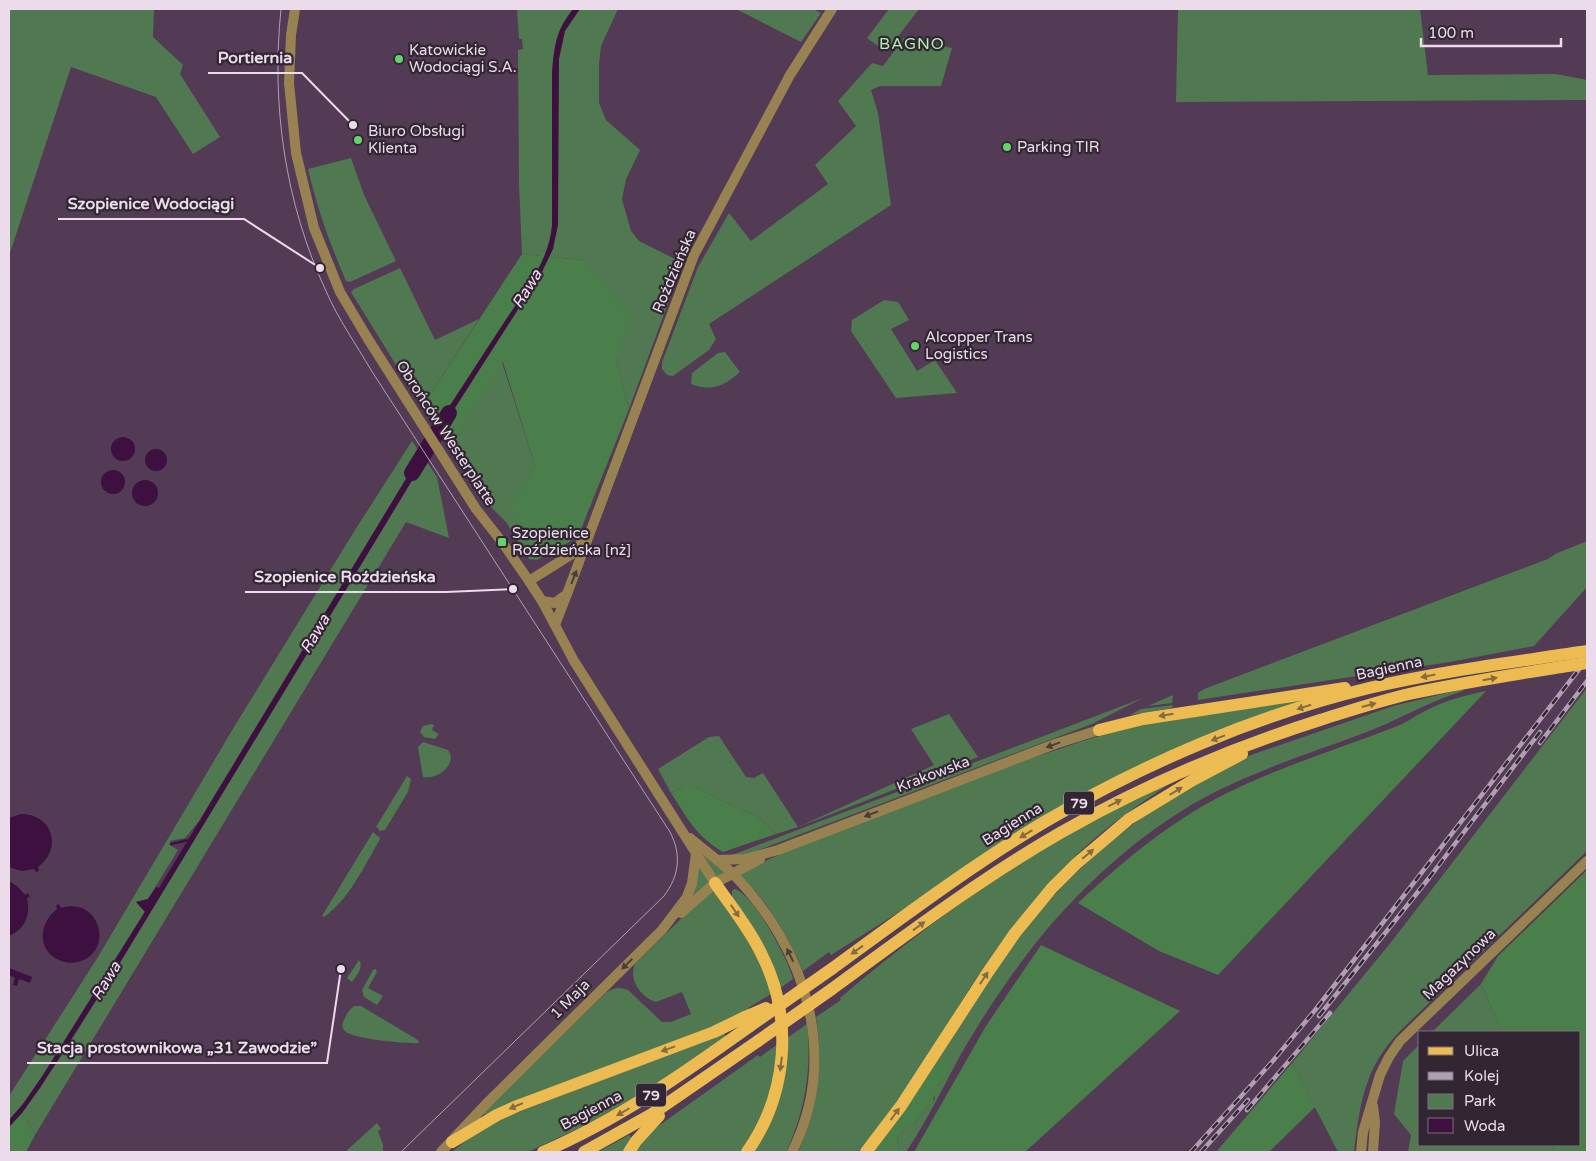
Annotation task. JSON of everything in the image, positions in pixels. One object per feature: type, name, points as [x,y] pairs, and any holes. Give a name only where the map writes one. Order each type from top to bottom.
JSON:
[{"type":"main road","name":"Bagienna","points":[[543,1152],[596,1127],[658,1091],[748,1022],[796,995],[963,875],[1011,843],[1054,816],[1140,771],[1197,746],[1281,714],[1368,688],[1434,675],[1587,651]]},
{"type":"main road","name":"Bagienna","points":[[584,1152],[677,1098],[980,883],[1058,834],[1139,791],[1221,754],[1284,731],[1408,695],[1587,663]]},
{"type":"main road","points":[[1099,730],[1143,719],[1342,688],[1368,688]]},
{"type":"main road","points":[[866,1152],[901,1106],[1015,933],[1058,882],[1076,864],[1129,819],[1193,780],[1284,731]]},
{"type":"main road","points":[[716,883],[761,953],[771,977],[781,1016],[783,1050],[779,1081],[762,1128],[747,1152]]},
{"type":"main road","points":[[452,1142],[497,1115],[517,1106],[714,1032],[748,1022]]},
{"type":"main road","points":[[629,1152],[644,1130],[677,1098]]},
{"type":"street","name":"Obrońców Westerplatte","points":[[295,9],[291,35],[289,83],[296,152],[314,228],[348,307],[476,509],[502,542],[542,601],[574,662],[716,883]]},
{"type":"street","name":"Roździeńska","points":[[555,625],[694,255],[790,75],[832,9]]},
{"type":"street","name":"Roździeńska","points":[[529,581],[572,554],[589,534]]},
{"type":"street","points":[[542,601],[555,602],[567,594]]},
{"type":"street","name":"Krakowska","points":[[717,860],[745,859],[778,850],[1055,744],[1099,730]]},
{"type":"street","name":"Obrońców Westerplatte","points":[[685,834],[733,874],[752,896],[773,925],[794,963],[808,1001],[815,1068],[807,1114],[792,1152]]},
{"type":"street","name":"Krakowska","points":[[662,930],[716,883],[778,850]]},
{"type":"street","name":"1 Maja","points":[[440,1152],[452,1142],[488,1101],[662,930],[687,897],[692,884],[696,854]]},
{"type":"street","name":"Magazynowa","points":[[1361,1152],[1363,1132],[1380,1075],[1400,1041],[1587,861]]},
{"type":"street","name":"Magazynowa","points":[[1373,1103],[1375,1122],[1373,1152]]},
{"type":"green space","points":[[9,9],[154,9],[153,37],[183,65],[180,74],[220,137],[193,154],[156,97],[71,67],[9,256]]},
{"type":"green space","points":[[517,9],[618,9],[601,46],[599,103],[606,120],[640,150],[626,179],[622,199],[631,231],[639,241],[683,263],[629,409],[616,357],[582,260],[522,254],[519,184],[518,50],[523,49],[522,39],[519,39]]},
{"type":"green space","points":[[736,9],[813,9],[821,13],[801,42]]},
{"type":"green space","points":[[889,9],[919,9],[886,52],[867,38]]},
{"type":"green space","points":[[1178,9],[1420,9],[1428,75],[1556,74],[1587,80],[1587,100],[1176,102]]},
{"type":"green space","points":[[904,38],[952,48],[941,86],[880,86],[871,90],[878,113],[891,205],[709,324],[716,339],[709,350],[673,376],[667,375],[662,369],[662,362],[698,267],[729,213],[751,241],[828,184],[815,165],[856,126],[838,101],[872,63],[883,66]]},
{"type":"green space","points":[[351,158],[364,195],[396,261],[350,282],[346,281],[329,240],[315,198],[308,169]]},
{"type":"green space","points":[[522,254],[582,260],[632,318],[616,357],[629,409],[578,537],[537,560],[510,510],[535,466],[503,362],[451,446],[422,407]]},
{"type":"green space","points":[[400,268],[435,340],[479,319],[422,407],[351,292]]},
{"type":"green space","points":[[884,300],[898,302],[909,320],[891,329],[917,371],[935,360],[957,393],[896,398],[851,331],[852,320]]},
{"type":"green space","points":[[725,352],[740,372],[717,386],[705,387],[691,384],[692,373],[718,353]]},
{"type":"green space","points":[[502,362],[535,466],[511,510],[537,560],[529,559],[506,522],[480,496],[451,446]]},
{"type":"green space","points":[[412,441],[421,454],[199,821],[185,838],[170,841],[171,846],[178,850],[148,899],[136,902],[145,911],[43,1075],[23,1104],[9,1120],[9,1096],[98,957],[234,727]]},
{"type":"green space","points":[[425,459],[437,477],[449,538],[406,522],[35,1135],[22,1113],[62,1055],[121,961]]},
{"type":"green space","points":[[1587,541],[1587,587],[1534,646],[1450,662],[1198,700],[1198,693],[1204,689],[1548,559],[1555,554]]},
{"type":"green space","points":[[1587,688],[1587,851],[1399,1032],[1387,1046],[1371,1074],[1366,1088],[1354,1152],[1338,1152],[1292,1063],[1392,941]]},
{"type":"green space","points":[[1463,689],[1463,691],[1372,730],[1288,761],[1219,790],[1192,804],[1166,821],[1114,861],[1068,906],[1028,953],[961,1054],[914,1140],[906,1152],[899,1152],[897,1140],[899,1135],[906,1128],[914,1124],[934,1101],[937,1086],[946,1076],[947,1058],[937,1066],[934,1066],[1013,945],[1037,914],[1063,886],[1120,834],[1151,811],[1183,791],[1251,755],[1393,706]]},
{"type":"green space","points":[[1486,691],[1218,975],[1159,951],[1078,903],[1148,843],[1185,817],[1225,794],[1287,767],[1399,725],[1440,704],[1462,696]]},
{"type":"green space","points":[[1173,695],[1172,703],[1148,706]]},
{"type":"green space","points":[[1143,698],[1092,724],[743,856],[727,857]]},
{"type":"green space","points":[[1303,700],[1214,733],[907,907],[831,955],[829,952],[803,971],[791,945],[776,920],[760,896],[740,875],[760,863],[783,853],[1026,760],[1092,738],[1149,723]]},
{"type":"green space","points":[[1173,705],[1172,708],[1130,715],[1141,709]]},
{"type":"green space","points":[[949,714],[978,757],[798,827],[934,765],[911,729]]},
{"type":"green space","points":[[434,725],[432,730],[439,734],[435,739],[424,737],[420,732],[423,726]]},
{"type":"green space","points":[[719,736],[746,777],[754,778],[763,773],[798,827],[776,834],[760,818],[694,786],[684,786],[671,793],[658,769],[709,737]]},
{"type":"green space","points":[[423,742],[448,750],[450,755],[450,761],[445,770],[435,776],[423,777],[418,747]]},
{"type":"green space","points":[[407,776],[411,779],[408,792],[385,830],[379,831],[376,827]]},
{"type":"green space","points":[[1169,784],[1121,818],[1078,853],[1022,915],[970,987],[893,1108],[858,1152],[798,1152],[815,1103],[818,1086],[819,1051],[816,1017],[841,1000],[840,998],[931,925],[994,880],[1094,820]]},
{"type":"green space","points":[[684,786],[694,786],[760,818],[776,834],[723,852],[699,833],[671,793]]},
{"type":"green space","points":[[373,832],[380,838],[379,841],[349,892],[324,917],[322,916]]},
{"type":"green space","points":[[705,856],[725,872],[717,877]]},
{"type":"green space","points":[[699,866],[710,881],[694,897],[692,896]]},
{"type":"green space","points":[[1587,870],[1587,1152],[1555,1152],[1552,1146],[1581,1146],[1581,1031],[1502,1031],[1481,984],[1498,956]]},
{"type":"green space","points":[[734,889],[742,893],[760,914],[785,958],[793,979],[779,989],[732,896]]},
{"type":"green space","points":[[714,890],[725,902],[764,969],[771,994],[748,1008],[749,1011],[739,1016],[484,1115],[484,1112],[610,990],[622,988],[628,990],[662,1022],[671,1022],[691,1014],[682,992],[656,1002],[645,996],[637,987],[633,970],[635,964],[692,908]]},
{"type":"green space","points":[[1041,945],[1180,1011],[1025,1152],[914,1152],[986,1026]]},
{"type":"green space","points":[[359,960],[361,965],[358,974],[352,982],[347,978]]},
{"type":"green space","points":[[376,969],[377,972],[368,988],[383,996],[377,1005],[364,997],[362,990],[373,970]]},
{"type":"green space","points":[[1481,984],[1502,1031],[1433,1031]]},
{"type":"green space","points":[[354,1006],[361,1006],[418,1040],[419,1043],[370,1039],[346,1032],[343,1022]]},
{"type":"green space","points":[[807,1024],[808,1074],[806,1090],[793,1137],[786,1152],[754,1152],[778,1096],[786,1068],[787,1038]]},
{"type":"green space","points":[[724,1033],[726,1036],[652,1087],[588,1124],[532,1150],[526,1152],[452,1152],[468,1139],[503,1118]]},
{"type":"green space","points":[[778,1044],[775,1077],[761,1118],[741,1152],[634,1152],[650,1132],[758,1055],[760,1057]]},
{"type":"green space","points":[[1418,1046],[1418,1146],[1552,1146],[1555,1152],[1408,1152],[1411,1135],[1394,1114],[1403,1061]]},
{"type":"green space","points":[[946,1057],[949,1068],[946,1076],[937,1086],[938,1092],[933,1102],[914,1124],[906,1128],[899,1135],[897,1140],[899,1152],[873,1152],[901,1116],[934,1066],[937,1066]]},
{"type":"green space","points":[[1292,1063],[1315,1107],[1269,1152],[1216,1152]]},
{"type":"green space","points":[[22,1113],[35,1135],[26,1152],[9,1152],[9,1127]]},
{"type":"green space","points":[[377,1123],[381,1129],[378,1131],[383,1145],[383,1152],[345,1152]]},
{"type":"green space","points":[[629,1135],[631,1137],[624,1152],[598,1152]]},
{"type":"water","points":[[573,9],[580,9],[565,31],[559,59],[558,225],[553,249],[542,272],[439,433],[436,427],[533,279],[546,253],[552,225],[552,73],[559,31]]},
{"type":"water","points":[[123,437],[131,441],[135,449],[131,457],[123,461],[115,457],[111,449],[115,441]]},
{"type":"water","points":[[152,449],[160,449],[167,456],[167,464],[160,471],[152,471],[145,464],[145,456]]},
{"type":"water","points":[[421,454],[425,459],[121,961],[40,1088],[9,1127],[9,1120],[23,1104],[43,1075],[145,912],[136,902],[148,899],[156,887],[159,888]]},
{"type":"water","points":[[113,470],[121,474],[125,482],[121,490],[113,494],[105,490],[101,482],[105,474]]},
{"type":"water","points":[[145,480],[154,484],[158,493],[154,502],[145,506],[136,502],[132,493],[136,484]]},
{"type":"water","points":[[21,814],[41,820],[51,834],[50,851],[46,860],[38,867],[39,871],[36,872],[34,869],[21,871],[9,867],[9,818]]},
{"type":"water","points":[[9,881],[25,895],[28,893],[30,897],[27,898],[28,910],[26,921],[19,930],[9,936]]},
{"type":"water","points":[[59,904],[61,908],[75,907],[86,910],[94,917],[98,927],[99,938],[97,948],[90,957],[78,962],[63,962],[49,953],[45,947],[43,940],[44,927]]},
{"type":"water","points":[[9,968],[32,977],[30,983],[19,979],[17,986],[13,985],[15,978],[9,975]]},
{"type":"waterway","name":"Rawa","points":[[412,473],[449,413]]},
{"type":"waterway","points":[[171,844],[189,840]]},
{"type":"tram line","points":[[281,9],[278,81],[284,153],[300,223],[312,258],[331,301],[371,370],[670,832],[677,857],[676,873],[664,896],[401,1152]]},
{"type":"railway","points":[[1191,1152],[1272,1062],[1316,1009],[1587,659]]},
{"type":"railway","points":[[1540,743],[1587,681]]},
{"type":"railway","points":[[1319,1016],[1429,878],[1540,732]]},
{"type":"railway","points":[[1247,1110],[1330,1013]]},
{"type":"railway","points":[[1201,1152],[1248,1100]]},
{"type":"place","name":"Katowickie Wodociągi S.A.","points":[[399,59]]},
{"type":"place","name":"Portiernia","points":[[353,125]]},
{"type":"place","name":"Biuro Obsługi Klienta","points":[[358,140]]},
{"type":"place","name":"Parking TIR","points":[[1007,147]]},
{"type":"place","name":"Szopienice Wodociągi","points":[[320,268]]},
{"type":"place","name":"Alcopper Trans Logistics","points":[[915,346]]},
{"type":"place","name":"Szopienice Roździeńska [nż]","points":[[502,542]]},
{"type":"place","name":"Szopienice Roździeńska","points":[[513,589]]},
{"type":"place","name":"Stacja prostownikowa „31 Zawodzie”","points":[[341,969]]},
{"type":"district","name":"BAGNO","points":[[912,44]]}]
